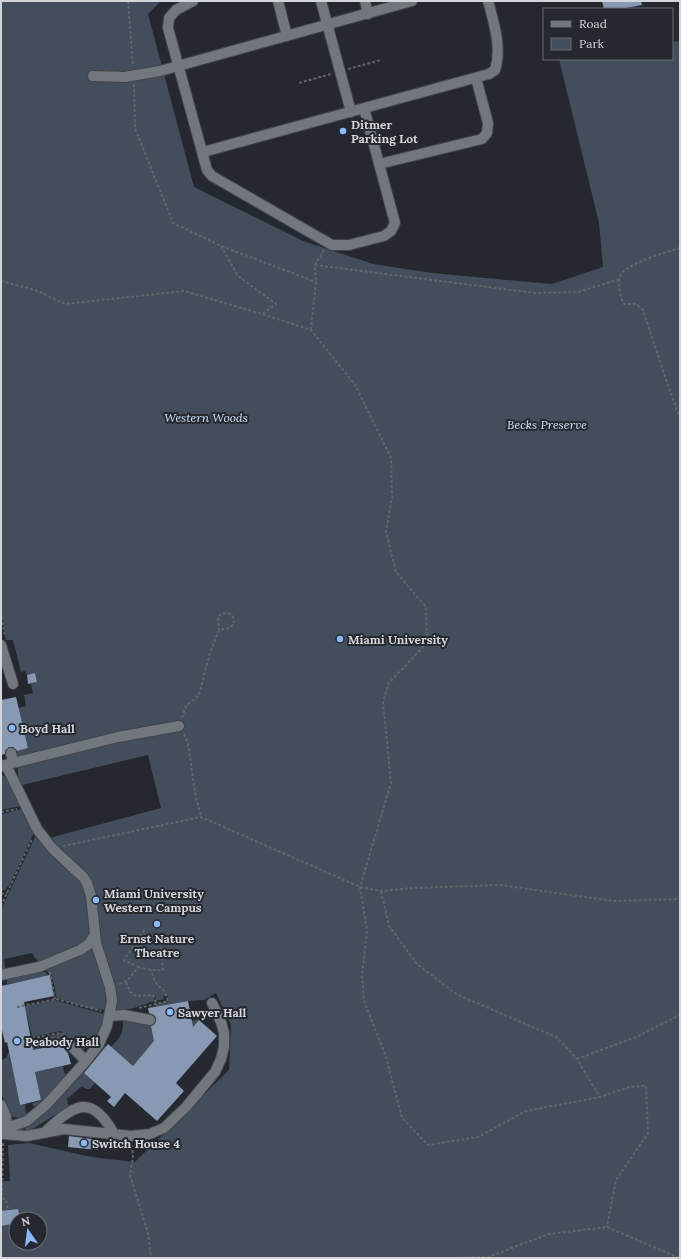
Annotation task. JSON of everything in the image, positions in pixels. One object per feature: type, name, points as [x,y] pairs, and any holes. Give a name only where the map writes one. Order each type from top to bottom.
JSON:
[{"type":"street","points":[[193,1],[176,10],[169,18],[168,28],[208,170],[212,176],[332,245],[348,245],[384,236],[391,231],[395,223],[364,108]]},
{"type":"street","points":[[278,1],[287,36]]},
{"type":"street","points":[[321,1],[351,112]]},
{"type":"street","points":[[365,1],[368,14]]},
{"type":"street","points":[[94,76],[134,76],[178,66],[412,1]]},
{"type":"street","points":[[203,152],[489,74],[495,70],[499,54],[493,18],[488,1]]},
{"type":"street","points":[[379,164],[482,140],[487,133],[488,123],[476,78]]},
{"type":"street","points":[[3,643],[13,684]]},
{"type":"street","points":[[7,765],[118,737],[179,726]]},
{"type":"street","points":[[4,1132],[27,1121],[47,1104],[86,1061],[99,1044],[107,1026],[112,1001],[110,987],[94,936],[91,896],[87,883],[83,877],[52,848],[37,829],[7,765],[11,752]]},
{"type":"street","points":[[1,975],[39,967],[80,950],[89,944],[94,936]]},
{"type":"street","points":[[4,1132],[27,1136],[64,1129],[131,1136],[150,1134],[164,1128],[186,1107],[215,1072],[222,1059],[224,1033],[221,1022],[212,1003]]},
{"type":"street","points":[[109,1014],[150,1020]]},
{"type":"street","points":[[69,1044],[86,1061]]},
{"type":"street","points":[[1,1105],[6,1116],[4,1132]]},
{"type":"street","points":[[44,1133],[70,1111],[85,1107],[94,1109],[99,1113],[114,1134]]},
{"type":"path","points":[[128,1],[134,76],[135,128],[172,224],[221,246],[316,282]]},
{"type":"path","points":[[311,330],[316,282],[316,264],[328,243]]},
{"type":"path","points":[[221,246],[238,276],[276,304],[262,314]]},
{"type":"path","points":[[680,248],[635,264],[622,272],[619,293],[624,304],[636,304],[643,310],[680,418]]},
{"type":"path","points":[[316,264],[535,293],[578,292],[620,279]]},
{"type":"path","points":[[1,281],[38,291],[65,304],[184,291],[311,330],[354,385],[391,458],[392,496],[386,532],[396,572],[426,607],[427,642],[389,683],[383,701],[391,783],[360,887],[367,930],[362,976],[364,1001],[386,1057],[402,1118],[428,1145],[478,1137],[526,1111],[600,1097],[629,1086],[646,1086],[648,1132],[616,1180],[607,1227]]},
{"type":"path","points":[[1,612],[3,643]]},
{"type":"path","points":[[201,817],[195,794],[188,743],[179,726],[186,706],[199,695],[219,630],[218,617],[225,613],[231,614],[234,619],[233,624],[229,628],[219,630]]},
{"type":"path","points":[[1,812],[26,807]]},
{"type":"path","points":[[52,848],[201,817],[360,887],[381,891],[414,888],[500,885],[613,901],[680,899]]},
{"type":"path","points":[[1,906],[37,829]]},
{"type":"path","points":[[381,891],[389,926],[417,964],[456,994],[558,1038],[576,1059],[600,1097]]},
{"type":"path","points":[[1,894],[8,892]]},
{"type":"path","points":[[145,929],[124,960],[138,967],[151,970],[163,970],[160,933]]},
{"type":"path","points":[[110,987],[126,982],[138,967]]},
{"type":"path","points":[[134,1009],[168,1001],[165,992],[155,982],[151,970]]},
{"type":"path","points":[[126,982],[132,994],[139,997],[153,994],[156,1005]]},
{"type":"path","points":[[17,1007],[56,999],[109,1014]]},
{"type":"path","points":[[576,1059],[636,1037],[680,1015]]},
{"type":"path","points":[[32,1038],[60,1032],[63,1044],[69,1044]]},
{"type":"path","points":[[4,1132],[1,1187],[2,1198],[6,1200],[8,1210]]},
{"type":"path","points":[[131,1136],[133,1158],[130,1175],[148,1233],[152,1258]]},
{"type":"path","points":[[447,1258],[488,1258],[549,1234],[607,1227],[679,1257]]},
{"type":"path","points":[[671,1258],[679,1257]]},
{"type":"green space","name":"Western Woods","points":[[1,1],[161,1],[148,14],[194,187],[303,241],[373,264],[432,273],[552,284],[603,267],[599,223],[559,60],[673,60],[673,42],[680,41],[680,1258],[1,1258],[1,1181],[10,1181],[8,1145],[29,1143],[91,1157],[135,1162],[229,1070],[231,1025],[216,993],[204,1000],[158,1006],[158,1004],[169,1001],[167,995],[163,996],[164,999],[156,1001],[155,996],[153,996],[154,1001],[131,1009],[116,1011],[116,988],[102,952],[94,897],[64,855],[50,839],[161,808],[148,755],[22,785],[18,773],[19,760],[13,752],[28,748],[18,708],[26,706],[24,695],[33,693],[31,684],[37,682],[35,673],[27,675],[25,671],[21,672],[13,640],[6,640],[1,607]]},
{"type":"green space","points":[[1,774],[7,779],[21,806],[1,810]]},
{"type":"green space","points":[[22,809],[34,832],[10,884],[5,890],[1,891],[1,814]]},
{"type":"green space","points":[[36,835],[77,876],[87,891],[90,930],[87,940],[84,943],[39,962],[32,953],[4,959],[5,968],[3,971],[1,969],[1,910]]},
{"type":"green space","points":[[92,945],[105,985],[105,1010],[92,1009],[57,998],[51,975],[45,970]]},
{"type":"green space","points":[[42,971],[49,976],[7,984],[7,979]]},
{"type":"green space","points":[[54,1000],[104,1014],[98,1034],[92,1044],[83,1049],[65,1043],[61,1031],[32,1037],[27,1015],[19,1016],[17,1008]]},
{"type":"green space","points":[[123,1018],[150,1022],[152,1031],[192,1023],[192,1021],[199,1020],[183,1039],[161,1034],[133,1066],[111,1047],[118,1040],[121,1034],[123,1028]]},
{"type":"green space","points":[[60,1034],[62,1044],[32,1050],[30,1040]]},
{"type":"green space","points":[[103,1046],[106,1047],[83,1072],[95,1083],[90,1089],[86,1089],[82,1086],[67,1099],[69,1108],[31,1130],[25,1130],[25,1127],[30,1124]]},
{"type":"green space","points":[[9,1052],[20,1105],[25,1104],[26,1114],[23,1118],[13,1117],[1,1094],[1,1060],[6,1058]]},
{"type":"green space","points":[[63,1066],[66,1075],[39,1106],[33,1106],[32,1103],[41,1101],[35,1072]]},
{"type":"building","points":[[602,1],[641,1],[642,5],[626,8],[604,8]]},
{"type":"building","points":[[35,673],[37,682],[28,684],[27,675]]},
{"type":"building","name":"Boyd Hall","points":[[16,697],[28,748],[17,751],[13,747],[9,747],[5,751],[5,754],[1,755],[1,700]]},
{"type":"building","name":"Peabody Hall","points":[[50,975],[54,996],[24,1002],[33,1050],[62,1044],[68,1053],[71,1064],[35,1072],[41,1100],[20,1105],[7,1042],[5,1043],[1,1026],[1,986]]},
{"type":"building","points":[[188,1001],[193,1027],[199,1020],[217,1036],[176,1083],[184,1091],[157,1121],[125,1093],[114,1107],[107,1101],[111,1097],[84,1073],[108,1044],[133,1066],[154,1041],[151,1026],[155,1024],[156,1018],[154,1015],[149,1013],[148,1008]]},
{"type":"building","name":"Switch House 4","points":[[69,1136],[99,1140],[98,1150],[68,1147]]},
{"type":"building","points":[[18,1209],[18,1211],[8,1211],[8,1225],[1,1226],[1,1211]]},
{"type":"place","name":"Ditmer Parking Lot","points":[[343,131]]},
{"type":"place","name":"Miami University","points":[[340,639]]},
{"type":"place","name":"Boyd Hall","points":[[12,728]]},
{"type":"place","name":"Miami University Western Campus","points":[[96,900]]},
{"type":"place","name":"Ernst Nature Theatre","points":[[157,924]]},
{"type":"place","name":"Sawyer Hall","points":[[170,1012]]},
{"type":"place","name":"Peabody Hall","points":[[17,1041]]},
{"type":"place","name":"Switch House 4","points":[[84,1143]]},
{"type":"park label","name":"Becks Preserve","points":[[547,424]]}]
